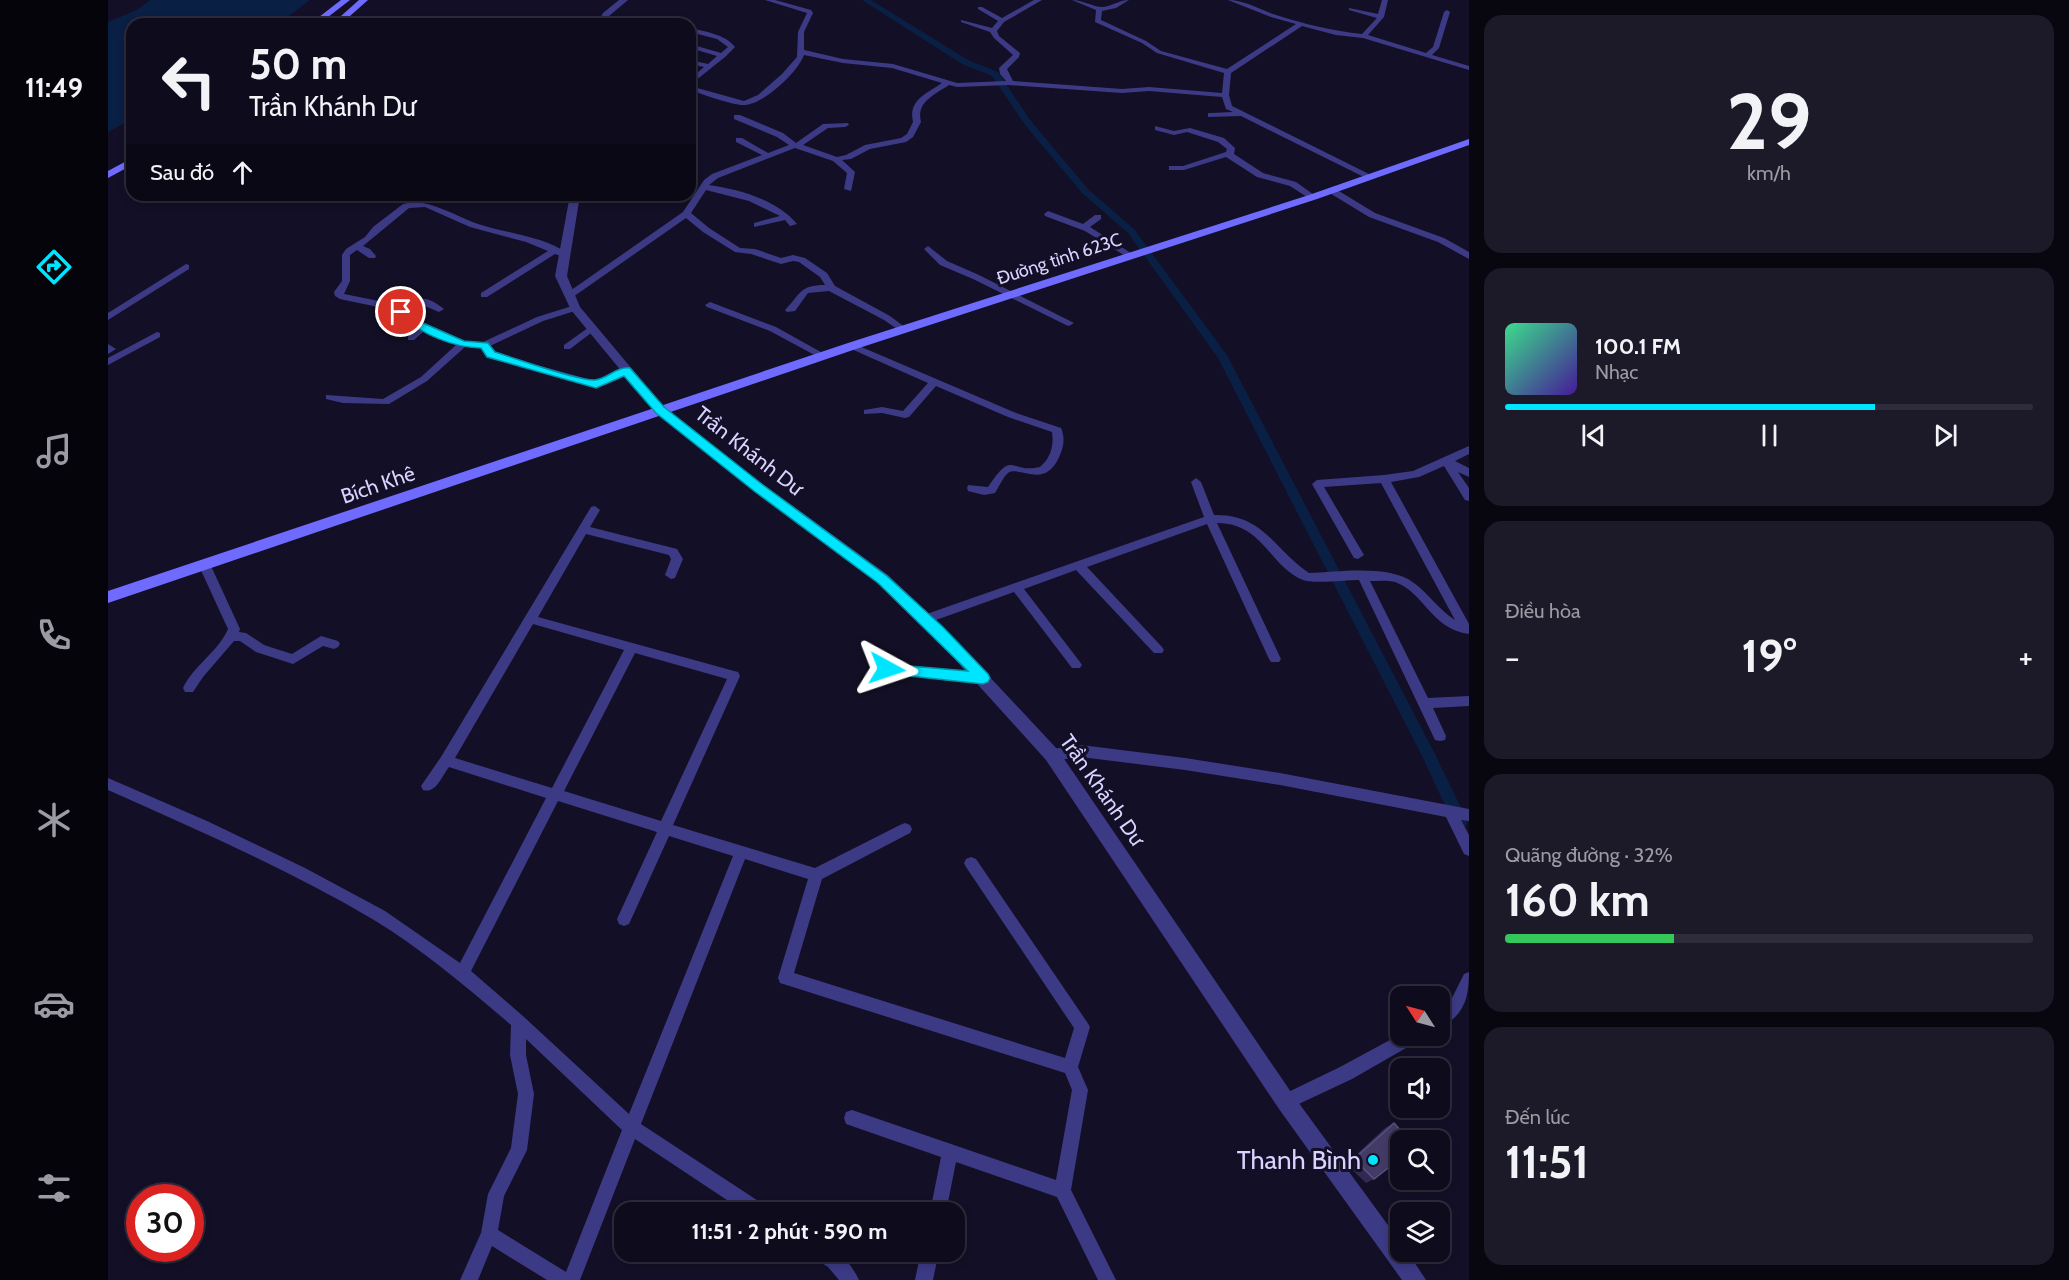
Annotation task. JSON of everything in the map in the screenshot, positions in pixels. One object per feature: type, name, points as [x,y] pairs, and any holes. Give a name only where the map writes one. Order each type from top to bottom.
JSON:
[{"type":"main road","points":[[322,18],[346,0]]},
{"type":"main road","points":[[343,18],[364,0]]},
{"type":"main road","name":"Đường tỉnh 623C","points":[[660,410],[1140,251],[1313,197],[1469,142]]},
{"type":"main road","points":[[108,164],[126,154]]},
{"type":"main road","points":[[108,175],[126,164]]},
{"type":"main road","name":"Bích Khê","points":[[108,597],[660,410]]},
{"type":"street","points":[[604,18],[624,0]]},
{"type":"street","points":[[696,90],[750,103],[761,97],[797,62],[801,52],[801,32],[809,16],[810,7],[768,0]]},
{"type":"street","points":[[976,35],[993,32],[1002,21],[1039,0]]},
{"type":"street","points":[[1075,0],[1099,9],[1114,7],[1126,0]]},
{"type":"street","points":[[1231,0],[1273,16],[1336,33],[1364,36],[1469,68]]},
{"type":"street","points":[[1364,36],[1381,17],[1385,0]]},
{"type":"street","points":[[980,8],[1002,21]]},
{"type":"street","points":[[1099,9],[1097,21],[1159,51],[1228,72]]},
{"type":"street","points":[[1351,9],[1381,17]]},
{"type":"street","points":[[1426,56],[1436,48],[1447,12]]},
{"type":"street","points":[[963,21],[993,32],[1017,53],[1017,56],[1003,69],[1004,74],[1010,79],[1004,84]]},
{"type":"street","points":[[1301,24],[1228,72],[1225,95],[1229,107],[1368,177]]},
{"type":"street","points":[[696,32],[730,43],[732,47],[696,78]]},
{"type":"street","points":[[696,48],[723,56]]},
{"type":"street","points":[[801,52],[947,83],[1122,91],[1165,87],[1225,95]]},
{"type":"street","points":[[696,63],[710,66]]},
{"type":"street","points":[[836,159],[848,157],[868,147],[907,138],[917,122],[915,113],[919,102],[947,83]]},
{"type":"street","points":[[1211,115],[1240,114]]},
{"type":"street","points":[[736,117],[846,165],[851,172],[848,189]]},
{"type":"street","points":[[696,199],[715,176],[797,145],[814,136],[822,128],[845,125]]},
{"type":"street","points":[[1158,128],[1174,133],[1187,130],[1221,140],[1231,148],[1230,154]]},
{"type":"street","points":[[739,140],[767,155]]},
{"type":"street","points":[[1201,151],[1219,156]]},
{"type":"street","points":[[1172,168],[1184,168],[1230,154],[1260,175],[1293,184],[1313,197]]},
{"type":"street","points":[[704,187],[752,201],[787,216],[793,224]]},
{"type":"street","points":[[1331,190],[1372,216],[1441,240],[1469,256]]},
{"type":"street","name":"Trần Khánh Dư","points":[[573,201],[559,252],[561,276],[575,308],[660,410],[759,488],[883,579],[983,678],[1052,755],[1286,1102],[1415,1280]]},
{"type":"street","points":[[570,295],[686,214],[695,201]]},
{"type":"street","points":[[439,309],[420,300],[403,309],[340,296],[339,292],[346,281],[346,255],[406,206],[421,203],[473,225],[529,240],[559,252]]},
{"type":"street","points":[[686,214],[738,250],[753,250],[781,261],[800,258],[824,275],[831,288]]},
{"type":"street","points":[[1048,214],[1140,251]]},
{"type":"street","points":[[757,225],[787,216]]},
{"type":"street","points":[[1063,232],[1098,217]]},
{"type":"street","points":[[355,246],[372,256]]},
{"type":"street","points":[[928,249],[944,264],[976,277],[1069,323]]},
{"type":"street","points":[[484,295],[559,252]]},
{"type":"street","points":[[108,317],[186,267]]},
{"type":"street","points":[[790,310],[796,306],[800,296],[809,289],[831,288],[887,318],[903,330]]},
{"type":"street","points":[[710,305],[773,329],[823,356]]},
{"type":"street","points":[[403,309],[401,312],[419,326],[424,326],[463,344],[484,345],[540,319],[575,308]]},
{"type":"street","points":[[411,338],[424,326]]},
{"type":"street","points":[[567,347],[592,328]]},
{"type":"street","points":[[108,362],[157,334]]},
{"type":"street","points":[[330,397],[385,402],[424,379],[463,344]]},
{"type":"street","points":[[484,345],[491,355],[596,384],[626,371]]},
{"type":"street","points":[[852,346],[1012,415],[1052,428],[1059,434],[1056,453],[1045,468],[1040,471],[1009,468],[1003,472],[991,490],[972,488]]},
{"type":"street","points":[[108,347],[111,349],[108,351]]},
{"type":"street","points":[[868,412],[886,411],[905,415],[934,382]]},
{"type":"street","points":[[1358,555],[1317,484],[1384,479],[1415,474],[1469,450]]},
{"type":"street","points":[[1446,460],[1469,472]]},
{"type":"street","points":[[1446,460],[1469,497]]},
{"type":"street","points":[[1384,479],[1467,629]]},
{"type":"street","points":[[1196,482],[1210,519],[1275,659]]},
{"type":"street","points":[[428,786],[446,761],[595,510]]},
{"type":"street","points":[[925,619],[1210,519],[1241,521],[1277,550],[1298,572],[1307,577],[1398,579],[1421,594],[1449,625],[1467,629]]},
{"type":"street","points":[[585,530],[672,552],[677,560],[671,575]]},
{"type":"street","points":[[1078,565],[1158,650]]},
{"type":"street","points":[[189,688],[231,637],[234,629],[205,566]]},
{"type":"street","points":[[1363,577],[1440,736]]},
{"type":"street","points":[[1016,587],[1076,665]]},
{"type":"street","points":[[530,619],[734,676],[624,920]]},
{"type":"street","points":[[231,637],[242,636],[260,649],[293,659],[321,641],[334,644]]},
{"type":"street","points":[[462,974],[632,647]]},
{"type":"street","points":[[887,669],[983,678]]},
{"type":"street","points":[[1424,703],[1469,701]]},
{"type":"street","points":[[1052,755],[1081,751],[1185,764],[1459,812],[1469,850]]},
{"type":"street","points":[[446,761],[816,875],[905,829]]},
{"type":"street","points":[[108,784],[202,825],[300,873],[380,916],[462,974],[519,1022],[632,1127],[745,1202]]},
{"type":"street","points":[[571,1280],[741,852]]},
{"type":"street","points":[[971,863],[1082,1027],[1070,1066],[1080,1090],[1062,1191],[1107,1280]]},
{"type":"street","points":[[816,875],[785,978],[1070,1066]]},
{"type":"street","points":[[1450,1010],[1456,1005],[1469,979]]},
{"type":"street","points":[[469,1280],[489,1234],[496,1194],[519,1149],[526,1094],[518,1055],[519,1022]]},
{"type":"street","points":[[1286,1102],[1346,1074],[1396,1046]]},
{"type":"street","points":[[852,1118],[1062,1191]]},
{"type":"street","points":[[940,1202],[950,1152]]},
{"type":"street","points":[[489,1234],[563,1280]]},
{"type":"street","points":[[835,1262],[850,1280]]},
{"type":"street","points":[[924,1280],[928,1262]]},
{"type":"water","points":[[150,0],[310,0],[286,18],[126,18],[126,122],[108,132],[108,22],[137,10]]},
{"type":"building","name":"Thanh Bình","points":[[1394,1123],[1400,1130],[1390,1130],[1390,1167],[1374,1179],[1354,1159]]},
{"type":"waterway","points":[[866,0],[965,62],[995,74],[1028,123],[1085,191],[1131,231],[1223,357],[1429,756],[1460,822]]},
{"type":"place","name":"Thanh Bình","points":[[1373,1160]]},
{"type":"route","points":[[401,312],[408,315],[419,326],[424,326],[463,344],[484,345],[491,355],[529,364],[570,378],[596,384],[626,371],[660,410],[759,488],[883,579],[983,678],[887,669]]}]
